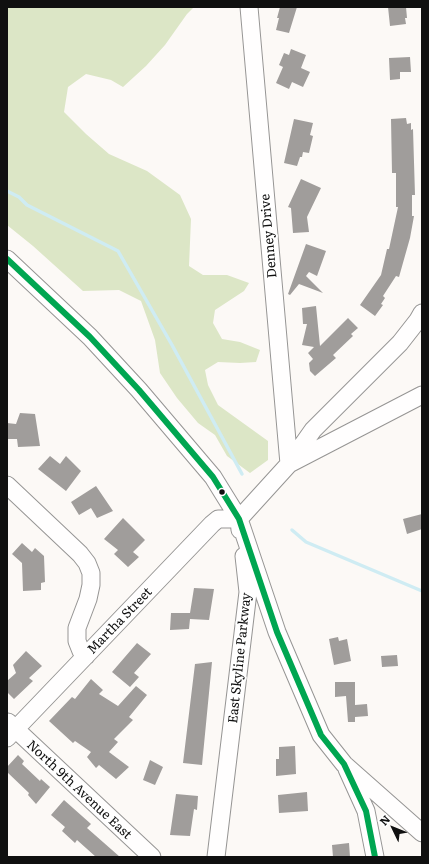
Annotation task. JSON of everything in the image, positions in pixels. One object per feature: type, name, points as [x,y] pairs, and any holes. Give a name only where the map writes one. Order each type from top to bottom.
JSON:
[{"type":"street","name":"Denney Drive","points":[[249,7],[289,464]]},
{"type":"street","points":[[7,259],[90,336],[139,390],[213,477],[239,519],[277,632],[321,735],[344,764],[422,833]]},
{"type":"street","points":[[239,519],[289,464],[313,430],[400,343],[422,313]]},
{"type":"street","points":[[289,464],[422,395]]},
{"type":"street","points":[[7,485],[80,554],[87,563],[91,573],[91,585],[88,599],[77,628],[77,641],[81,651],[86,656]]},
{"type":"street","name":"Martha Street","points":[[10,730],[86,656],[212,524],[218,519],[239,519]]},
{"type":"street","name":"East Skyline Parkway","points":[[216,857],[248,592],[239,519]]},
{"type":"street","name":"North 9th Avenue East","points":[[10,730],[152,857]]},
{"type":"street","points":[[344,764],[366,811],[375,857]]},
{"type":"green space","points":[[7,7],[194,7],[187,14],[165,45],[146,66],[123,87],[111,80],[86,74],[68,87],[64,112],[109,154],[147,171],[180,195],[191,219],[189,266],[203,275],[227,275],[249,283],[244,291],[215,310],[213,323],[222,339],[240,342],[260,350],[256,362],[218,362],[205,370],[208,385],[218,405],[268,441],[268,460],[250,473],[227,456],[215,435],[198,423],[177,398],[160,373],[155,340],[141,301],[119,290],[83,291],[7,225]]},
{"type":"building","points":[[280,7],[297,7],[289,33],[276,30]]},
{"type":"building","points":[[388,7],[406,7],[406,24],[390,26]]},
{"type":"building","points":[[291,49],[306,55],[301,68],[310,72],[303,87],[292,82],[289,89],[276,83],[283,67],[279,65],[284,53],[289,55]]},
{"type":"building","points":[[410,57],[411,72],[400,72],[400,79],[390,80],[389,58]]},
{"type":"building","points":[[406,118],[407,124],[411,123],[411,130],[413,129],[415,195],[412,195],[412,216],[414,216],[410,238],[399,277],[396,276],[383,296],[385,298],[381,304],[383,305],[375,316],[360,305],[381,275],[387,249],[389,249],[398,207],[396,207],[396,173],[392,173],[391,119]]},
{"type":"building","points":[[294,119],[313,123],[310,135],[313,136],[309,153],[303,152],[297,166],[284,163]]},
{"type":"building","points":[[301,179],[321,188],[307,217],[309,232],[293,233],[291,208],[288,207]]},
{"type":"building","points":[[306,244],[326,251],[317,276],[309,272],[306,276],[323,293],[299,284],[290,295],[288,294]]},
{"type":"building","points":[[316,306],[320,346],[348,318],[358,328],[351,334],[353,336],[333,355],[336,358],[315,376],[310,371],[309,363],[313,359],[308,353],[314,347],[302,345],[307,324],[303,324],[302,308]]},
{"type":"building","points":[[20,413],[35,414],[40,446],[18,447],[17,439],[7,439],[7,423],[16,424]]},
{"type":"building","points":[[50,456],[60,464],[66,456],[81,471],[66,491],[38,469]]},
{"type":"building","points":[[96,486],[113,511],[97,518],[91,508],[79,515],[71,502]]},
{"type":"building","points":[[422,514],[422,529],[407,534],[403,519]]},
{"type":"building","points":[[123,518],[145,540],[133,552],[139,557],[128,567],[114,554],[118,550],[104,539]]},
{"type":"building","points":[[22,543],[32,552],[35,548],[44,556],[45,582],[41,583],[41,590],[23,591],[22,563],[12,554]]},
{"type":"building","points":[[194,588],[214,589],[209,620],[190,619],[189,629],[170,630],[171,613],[190,613]]},
{"type":"building","points":[[338,637],[339,641],[347,639],[351,661],[334,665],[329,639]]},
{"type":"building","points":[[137,643],[151,654],[134,673],[139,677],[130,687],[112,672]]},
{"type":"building","points":[[26,651],[42,666],[29,678],[33,681],[14,699],[7,692],[7,681],[16,673],[13,665]]},
{"type":"building","points":[[397,655],[398,666],[382,667],[381,656]]},
{"type":"building","points":[[212,662],[202,765],[183,763],[195,664]]},
{"type":"building","points":[[91,679],[103,690],[99,694],[118,706],[136,686],[147,695],[129,717],[133,720],[114,739],[118,742],[109,752],[129,767],[116,779],[99,765],[96,768],[87,757],[91,752],[75,741],[73,743],[49,721],[72,697],[75,699]]},
{"type":"building","points":[[335,682],[355,682],[355,705],[367,704],[368,716],[355,717],[355,722],[348,722],[346,696],[335,697]]},
{"type":"building","points":[[295,746],[296,774],[276,776],[276,759],[279,759],[279,747]]},
{"type":"building","points":[[18,755],[24,761],[22,764],[40,781],[41,779],[50,787],[36,804],[28,795],[29,793],[7,772],[7,767]]},
{"type":"building","points":[[150,760],[163,767],[155,785],[143,780]]},
{"type":"building","points":[[307,792],[308,811],[279,813],[278,795]]},
{"type":"building","points":[[176,794],[198,796],[197,810],[194,809],[190,836],[170,835]]},
{"type":"building","points":[[64,800],[91,824],[87,828],[120,857],[96,857],[77,840],[75,843],[62,831],[65,827],[51,815]]},
{"type":"building","points":[[349,843],[350,857],[333,857],[332,845]]},
{"type":"waterway","points":[[7,191],[19,197],[27,205],[118,251],[172,345],[242,474]]},
{"type":"waterway","points":[[292,530],[306,542],[422,591]]},
{"type":"transit line","points":[[7,259],[90,337],[139,390],[213,477],[239,519],[277,632],[321,735],[344,764],[366,811],[375,857]]}]
